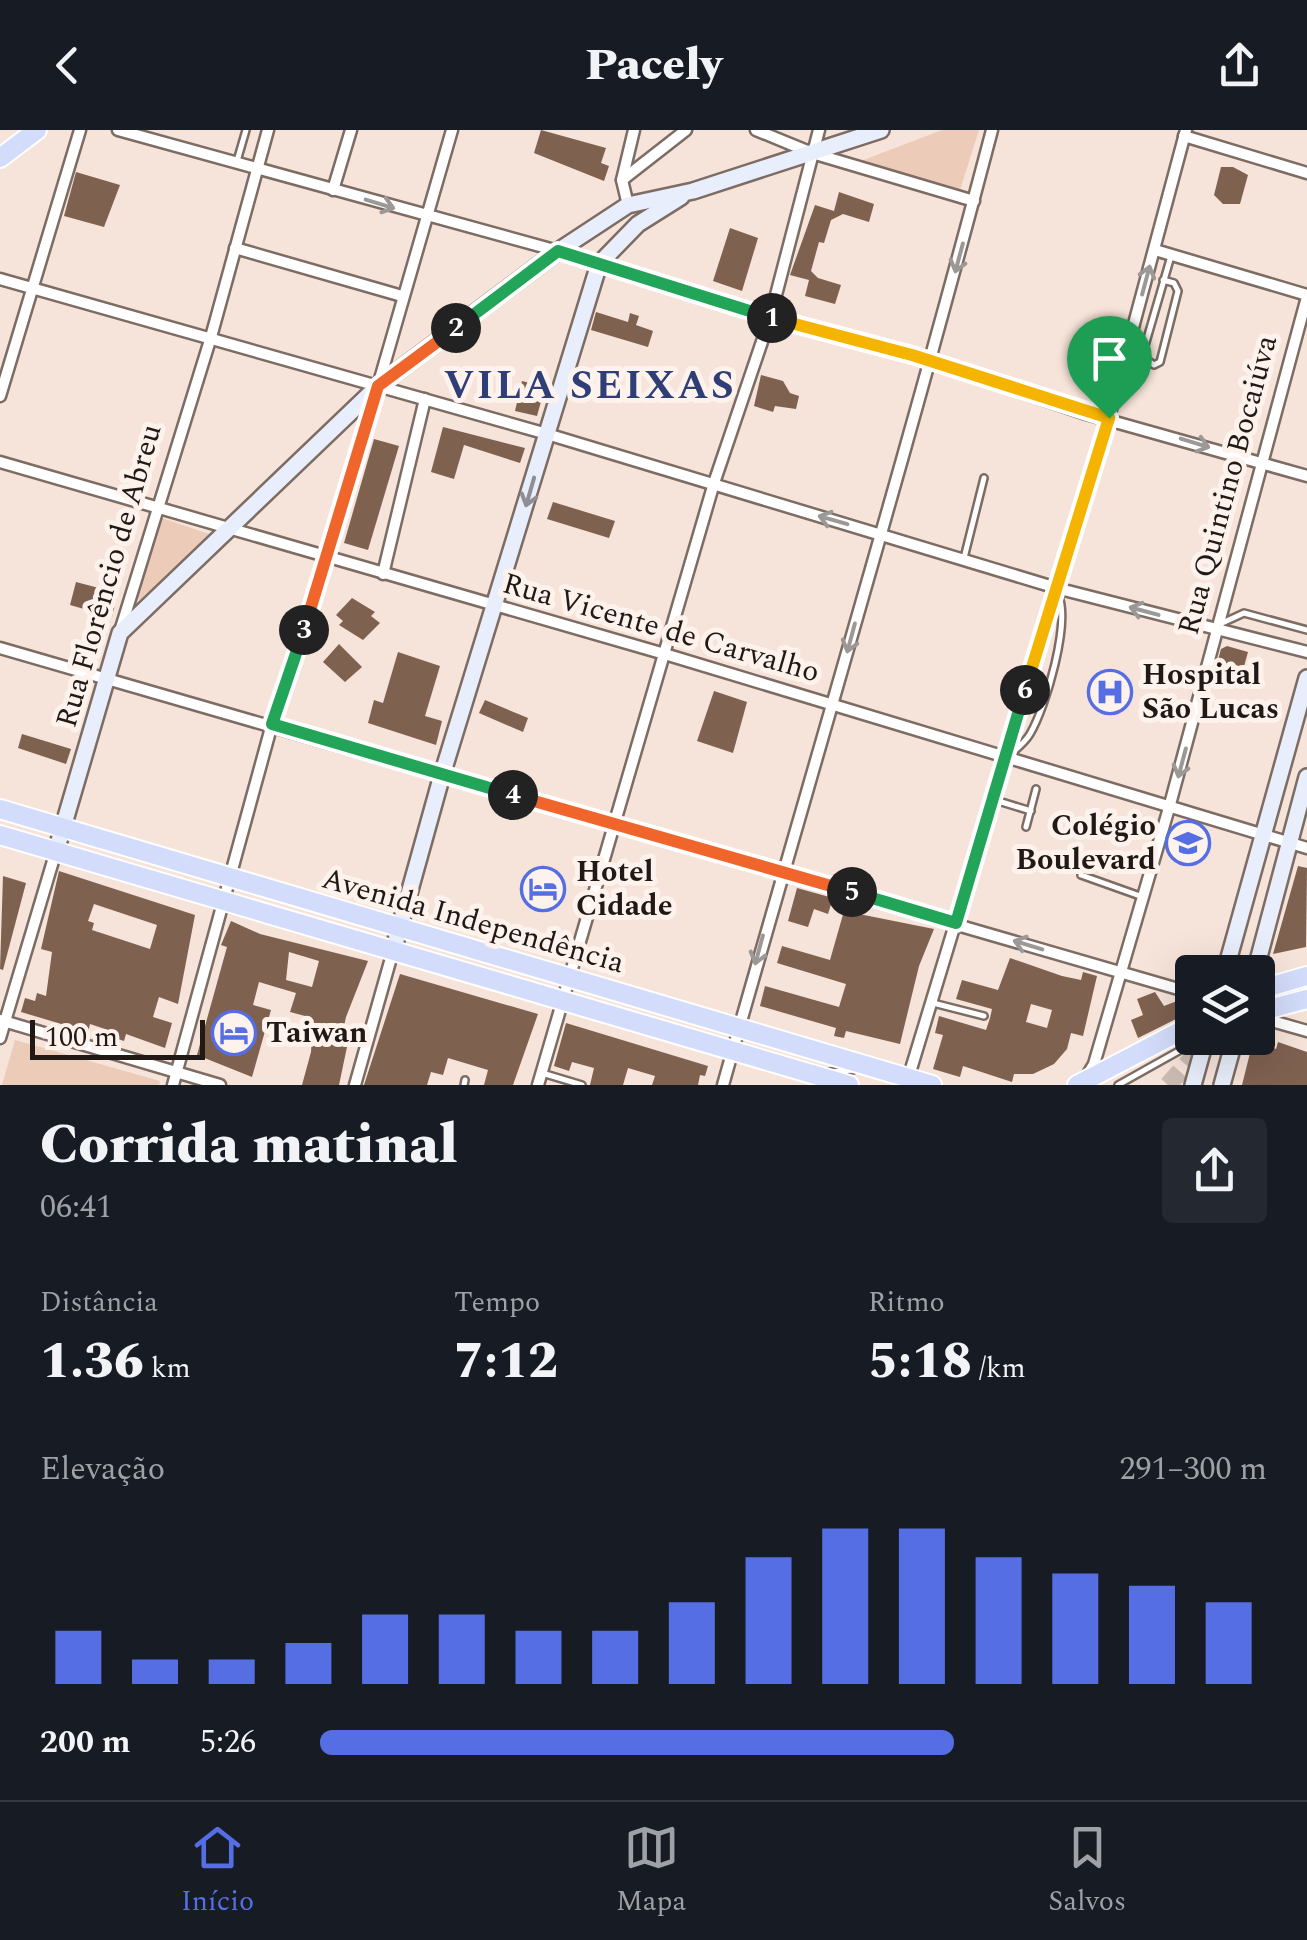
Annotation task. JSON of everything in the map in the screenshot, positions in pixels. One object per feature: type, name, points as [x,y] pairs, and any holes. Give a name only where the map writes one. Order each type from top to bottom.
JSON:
[{"type":"main road","points":[[0,158],[37,130]]},
{"type":"main road","points":[[120,633],[378,386],[558,251],[628,205],[693,190],[881,130]]},
{"type":"main road","points":[[393,951],[442,775],[599,264],[638,224],[693,190]]},
{"type":"main road","points":[[628,205],[638,224]]},
{"type":"main road","name":"Rua Florêncio de Abreu","points":[[56,852],[120,633]]},
{"type":"main road","points":[[1230,955],[1307,678]]},
{"type":"main road","points":[[1258,955],[1307,778]]},
{"type":"main road","name":"Avenida Independência","points":[[0,810],[738,1028],[907,1083],[932,1085]]},
{"type":"main road","name":"Avenida Independência","points":[[0,834],[849,1085]]},
{"type":"main road","points":[[1275,985],[1307,976]]},
{"type":"main road","points":[[1275,1009],[1307,999]]},
{"type":"main road","points":[[1080,1084],[1175,1034]]},
{"type":"main road","points":[[1193,1085],[1200,1055]]},
{"type":"main road","points":[[1222,1085],[1230,1055]]},
{"type":"street","points":[[0,396],[80,130]]},
{"type":"street","points":[[118,130],[426,218],[558,251],[770,318],[932,361],[1307,476]]},
{"type":"street","name":"Rua Florêncio de Abreu","points":[[120,633],[211,336],[268,130]]},
{"type":"street","points":[[332,190],[351,130]]},
{"type":"street","points":[[173,1085],[272,724],[378,386],[452,130]]},
{"type":"street","points":[[628,205],[622,180],[634,130]]},
{"type":"street","points":[[622,180],[686,130]]},
{"type":"street","points":[[756,130],[812,152],[974,201]]},
{"type":"street","points":[[538,1085],[714,483],[770,318],[819,130]]},
{"type":"street","points":[[723,1085],[780,871],[932,361],[992,130]]},
{"type":"street","points":[[907,1083],[1109,418],[1185,133],[1307,174]]},
{"type":"street","points":[[235,248],[402,296]]},
{"type":"street","points":[[1155,250],[1307,296]]},
{"type":"street","points":[[0,279],[425,398],[1056,587],[1307,652]]},
{"type":"street","name":"Rua Quintino Bocaiúva","points":[[1080,1084],[1094,1064],[1122,973],[1307,296]]},
{"type":"street","points":[[383,574],[425,398]]},
{"type":"street","name":"Rua Vicente de Carvalho","points":[[0,462],[224,530],[665,654],[1307,848]]},
{"type":"street","points":[[0,648],[1175,988]]},
{"type":"street","name":"Rua Florêncio de Abreu","points":[[0,1038],[56,852]]},
{"type":"street","points":[[354,1085],[393,951]]},
{"type":"street","points":[[1275,1020],[1307,1031]]},
{"type":"street","points":[[2,1021],[220,1085]]},
{"type":"lane","points":[[238,162],[246,130]]},
{"type":"lane","points":[[1164,280],[1174,284],[1178,291],[1160,362],[1154,365],[1146,360],[1144,349],[1164,280],[1171,256]]},
{"type":"lane","points":[[964,559],[984,478]]},
{"type":"lane","points":[[1005,759],[1033,728],[1049,680],[1064,623],[1056,587]]},
{"type":"lane","points":[[1219,628],[1244,614],[1307,630]]},
{"type":"lane","points":[[1026,827],[1036,789]]},
{"type":"lane","points":[[994,799],[1031,811]]},
{"type":"lane","points":[[1081,874],[1143,897]]},
{"type":"lane","points":[[933,1003],[984,1016]]},
{"type":"lane","points":[[1118,1085],[1175,1054]]},
{"type":"lane","points":[[812,1074],[848,1069],[907,1083]]},
{"type":"lane","points":[[542,1072],[582,1085]]},
{"type":"shaded area","points":[[942,130],[979,130],[959,193],[861,161]]},
{"type":"shaded area","points":[[162,518],[209,534],[140,600],[133,597]]},
{"type":"shaded area","points":[[15,1040],[160,1081],[159,1085],[2,1085]]},
{"type":"building","points":[[541,130],[606,148],[601,163],[609,166],[604,181],[534,153]]},
{"type":"building","points":[[1221,167],[1233,167],[1248,175],[1240,204],[1223,204],[1214,195]]},
{"type":"building","points":[[76,172],[120,185],[104,227],[64,216]]},
{"type":"building","points":[[839,192],[874,204],[869,222],[843,214],[831,220],[824,243],[819,242],[811,271],[818,278],[841,285],[835,304],[805,296],[809,280],[790,275],[815,205],[834,211]]},
{"type":"building","points":[[730,228],[758,238],[742,291],[713,281]]},
{"type":"building","points":[[596,312],[628,322],[630,313],[639,316],[636,325],[653,331],[648,347],[591,330]]},
{"type":"building","points":[[761,375],[783,381],[790,393],[799,396],[796,409],[775,406],[773,412],[754,406]]},
{"type":"building","points":[[522,381],[545,387],[537,416],[515,411]]},
{"type":"building","points":[[443,427],[525,448],[520,463],[464,445],[454,479],[431,472]]},
{"type":"building","points":[[374,439],[399,446],[368,550],[344,543]]},
{"type":"building","points":[[553,502],[615,521],[609,538],[547,519]]},
{"type":"building","points":[[76,582],[118,593],[112,617],[70,605]]},
{"type":"building","points":[[352,598],[375,612],[371,616],[380,623],[363,640],[339,625],[343,621],[336,615]]},
{"type":"building","points":[[339,644],[362,667],[345,682],[323,662]]},
{"type":"building","points":[[1227,646],[1248,652],[1238,688],[1212,682],[1221,649]]},
{"type":"building","points":[[398,652],[440,666],[425,716],[442,721],[436,745],[368,723],[374,700],[383,703]]},
{"type":"building","points":[[714,691],[747,702],[733,753],[697,741]]},
{"type":"building","points":[[485,700],[528,718],[523,732],[479,713]]},
{"type":"building","points":[[22,734],[71,749],[66,764],[18,748]]},
{"type":"building","points":[[1298,866],[1307,868],[1306,947],[1273,954]]},
{"type":"building","points":[[59,871],[195,915],[178,1004],[159,997],[153,1017],[172,1023],[165,1048],[126,1034],[124,1041],[112,1037],[114,1032],[90,1024],[88,1032],[21,1012],[25,998],[35,1001],[37,993],[46,996],[52,952],[41,949]],"holes":[[[94,904],[157,925],[150,949],[92,930],[94,923],[88,921]]]},
{"type":"building","points":[[3,876],[26,883],[3,970],[0,969]]},
{"type":"building","points":[[797,888],[833,898],[828,914],[814,909],[808,927],[788,921]]},
{"type":"building","points":[[844,911],[934,929],[919,966],[900,1044],[846,1031],[844,1038],[834,1036],[836,1028],[760,1006],[765,986],[839,1007],[846,984],[777,963],[782,946],[830,960]]},
{"type":"building","points":[[231,921],[260,934],[368,961],[346,1017],[340,1045],[347,1047],[339,1085],[302,1085],[311,1052],[312,1036],[304,1034],[309,1017],[290,1012],[296,993],[259,982],[253,1005],[271,1010],[252,1077],[197,1055],[227,947],[221,945]],"holes":[[[289,952],[319,961],[312,987],[286,980]]]},
{"type":"building","points":[[1010,958],[1081,980],[1083,972],[1097,976],[1083,1036],[1071,1033],[1067,1049],[1054,1064],[1033,1074],[1014,1074],[1012,1082],[963,1066],[960,1077],[933,1069],[943,1035],[935,1033],[939,1016],[986,1030],[990,1018],[992,1009],[956,999],[962,980],[998,990]],"holes":[[[1031,1004],[1052,1010],[1047,1028],[1026,1022]]]},
{"type":"building","points":[[400,974],[538,1014],[513,1085],[484,1085],[488,1070],[448,1058],[443,1075],[431,1072],[427,1085],[364,1085]]},
{"type":"building","points":[[1155,992],[1164,1006],[1175,1002],[1175,1020],[1138,1038],[1131,1020],[1143,1015],[1137,999]]},
{"type":"building","points":[[566,1023],[708,1066],[705,1076],[700,1075],[698,1085],[652,1085],[655,1076],[628,1068],[623,1085],[590,1085],[594,1068],[572,1062],[569,1071],[554,1066]]},
{"type":"building","points":[[1278,1042],[1307,1052],[1307,1085],[1242,1085],[1250,1055],[1275,1055]]},
{"type":"tunnel","points":[[1275,995],[1307,985]]},
{"type":"tunnel","points":[[1168,1085],[1195,1055]]},
{"type":"place","name":"Hospital São Lucas","points":[[1110,692]]},
{"type":"place","name":"Colégio Boulevard","points":[[1188,843]]},
{"type":"place","name":"Hotel Cidade","points":[[543,889]]},
{"type":"place","name":"Taiwan","points":[[234,1033]]},
{"type":"district","name":"VILA SEIXAS","points":[[590,386]]},
{"type":"route","points":[[558,251],[770,318],[912,355],[1109,418],[956,923],[272,724],[378,386],[558,251]]}]
